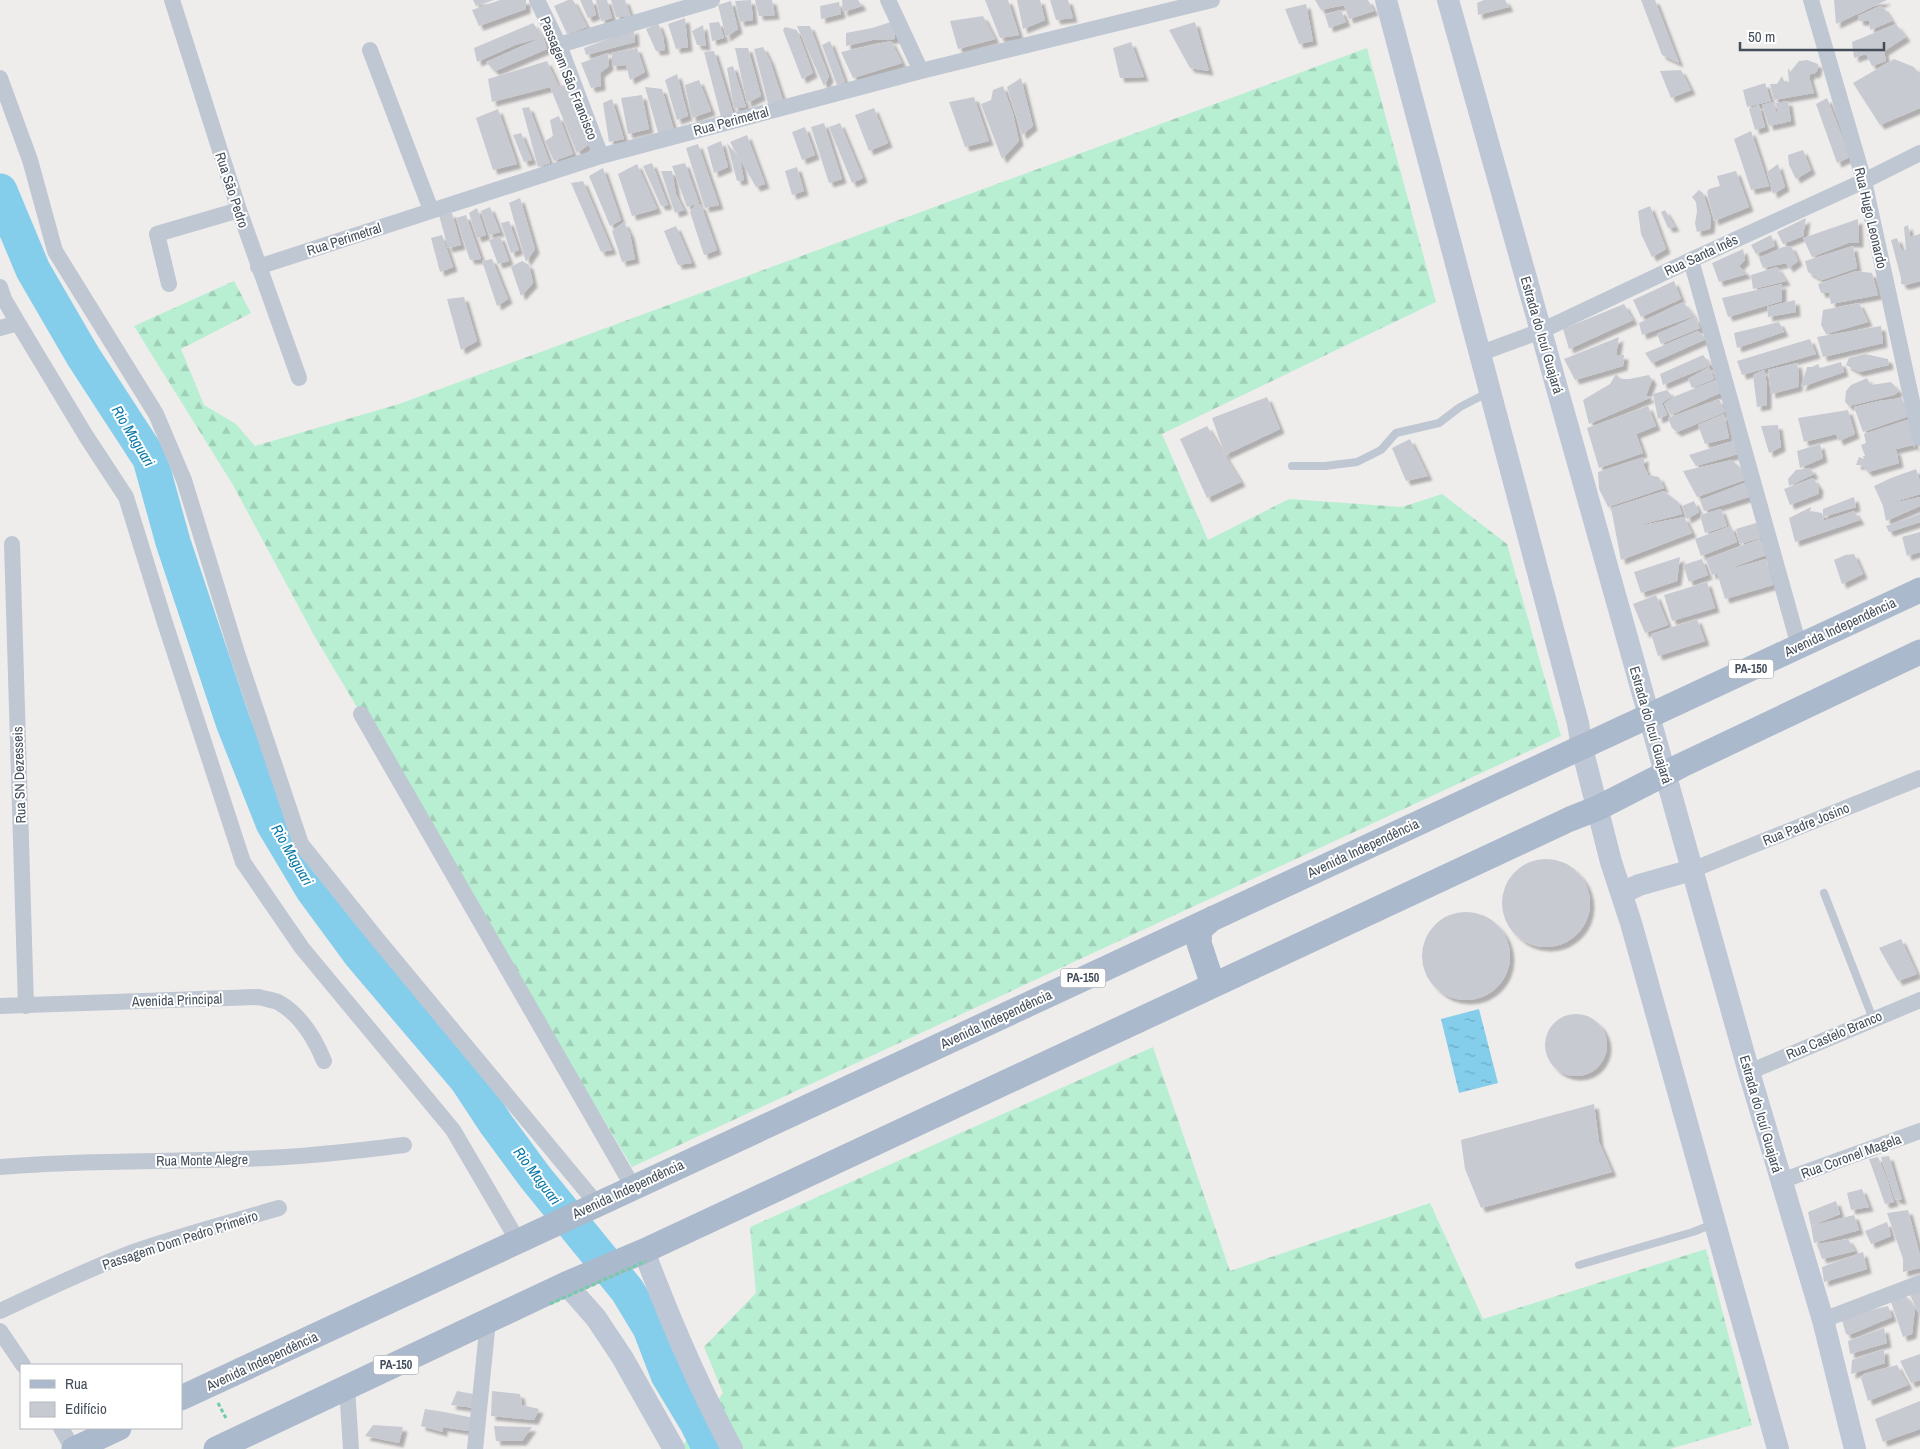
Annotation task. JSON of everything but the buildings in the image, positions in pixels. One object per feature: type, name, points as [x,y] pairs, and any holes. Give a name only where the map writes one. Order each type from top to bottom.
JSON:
[{"type":"main road","points":[[1386,0],[1578,723],[1582,748],[1611,862],[1622,893],[1778,1449]]},
{"type":"main road","name":"Estrada do Icuí Guajará","points":[[1448,0],[1748,1072],[1823,1320],[1855,1449]]},
{"type":"main road","name":"Avenida Independência","points":[[182,1398],[1920,590]]},
{"type":"main road","name":"PA-150","points":[[226,1444],[571,1282],[645,1256],[1212,985],[1580,814],[1598,808],[1920,652]]},
{"type":"main road","points":[[1622,893],[1639,885],[1692,870]]},
{"type":"main road","points":[[1212,985],[1199,943],[1200,929],[1213,918]]},
{"type":"main road","points":[[645,1256],[666,1312],[732,1449]]},
{"type":"main road","points":[[571,1282],[622,1357],[674,1449]]},
{"type":"main road","points":[[74,1449],[117,1429]]},
{"type":"street","name":"Rua São Pedro","points":[[172,0],[258,267],[299,378]]},
{"type":"street","name":"Passagem São Francisco","points":[[537,0],[559,45],[601,156]]},
{"type":"street","points":[[559,45],[712,0]]},
{"type":"street","points":[[888,0],[922,71]]},
{"type":"street","name":"Rua Perimetral","points":[[258,267],[601,156],[922,71],[1212,0]]},
{"type":"street","name":"Rua Hugo Leonardo","points":[[1812,0],[1864,182],[1920,438]]},
{"type":"street","points":[[370,50],[430,210]]},
{"type":"street","points":[[0,78],[30,160],[56,251],[156,414],[184,480],[238,656],[301,844],[590,1207]]},
{"type":"street","name":"Rua Santa Inês","points":[[1481,353],[1541,331],[1690,260],[1864,182],[1920,153]]},
{"type":"street","points":[[169,284],[157,234],[239,210]]},
{"type":"street","points":[[1690,260],[1799,646]]},
{"type":"street","points":[[0,287],[18,323],[86,436],[126,497],[243,862],[302,948],[453,1130],[526,1237]]},
{"type":"street","points":[[0,328],[18,323]]},
{"type":"street","name":"Rua SN Dezesseis","points":[[12,544],[26,1006]]},
{"type":"street","points":[[361,714],[633,1187]]},
{"type":"street","name":"Rua Padre Josino","points":[[1692,870],[1920,778]]},
{"type":"street","name":"Avenida Principal","points":[[0,1006],[259,997],[278,1002],[302,1022],[324,1062]]},
{"type":"street","name":"Rua Castelo Branco","points":[[1748,1072],[1920,1000]]},
{"type":"street","name":"Rua Coronel Magela","points":[[1781,1181],[1920,1131]]},
{"type":"street","name":"Rua Monte Alegre","points":[[0,1167],[146,1160],[326,1155],[404,1145]]},
{"type":"street","name":"Passagem Dom Pedro Primeiro","points":[[0,1311],[91,1269],[135,1252],[194,1232],[279,1208]]},
{"type":"street","points":[[1823,1320],[1920,1283]]},
{"type":"street","points":[[475,1449],[488,1321]]},
{"type":"street","points":[[0,1331],[22,1364]]},
{"type":"street","points":[[347,1387],[351,1449]]},
{"type":"street","points":[[62,1429],[74,1449]]},
{"type":"lane","points":[[1292,466],[1325,466],[1358,462],[1381,450],[1396,433],[1439,423],[1460,407],[1490,391]]},
{"type":"lane","points":[[1824,893],[1873,1019]]},
{"type":"lane","points":[[1579,1265],[1693,1232],[1715,1223]]},
{"type":"path","points":[[550,1304],[645,1256]]},
{"type":"path","points":[[209,1385],[226,1444]]},
{"type":"green space","points":[[1367,48],[1436,302],[1162,434],[1208,540],[1289,499],[1402,507],[1442,494],[1507,544],[1561,736],[632,1167],[315,637],[233,485],[134,326],[234,281],[251,313],[181,349],[204,405],[236,424],[255,446],[399,404]]},
{"type":"green space","points":[[1153,1047],[1230,1271],[1430,1203],[1483,1319],[1706,1249],[1752,1425],[1670,1449],[680,1449],[723,1393],[704,1347],[756,1293],[750,1227]]},
{"type":"water","points":[[1479,1009],[1498,1083],[1459,1093],[1441,1019]]},
{"type":"waterway","name":"Rio Maguari","points":[[0,191],[33,270],[83,356],[150,459],[173,542],[233,722],[273,823],[313,890],[360,954],[467,1080],[496,1124],[535,1177],[627,1290],[650,1328],[668,1375],[697,1423],[710,1449]]}]
